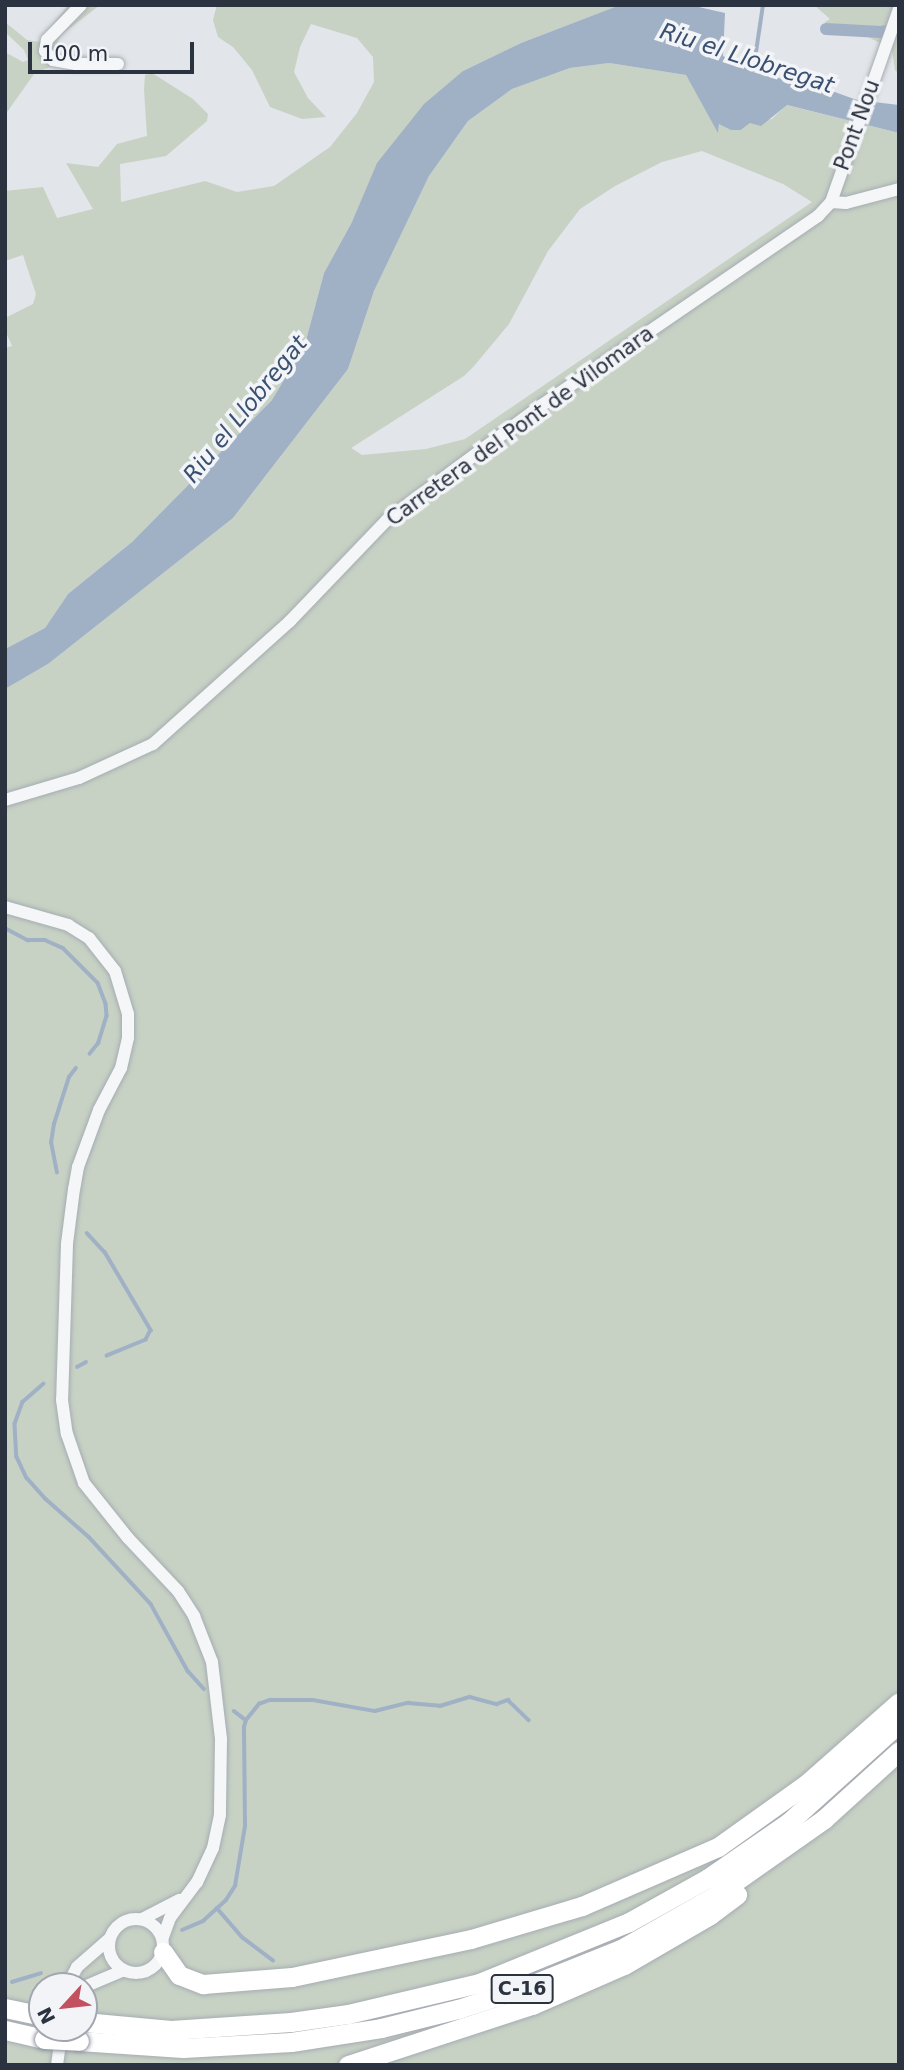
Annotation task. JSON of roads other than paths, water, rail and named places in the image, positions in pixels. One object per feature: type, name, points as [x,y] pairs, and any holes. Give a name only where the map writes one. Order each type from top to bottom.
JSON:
[{"type":"highway","points":[[163,1945],[179,1975],[203,1984],[292,1977],[471,1939],[582,1906],[718,1847],[805,1785],[899,1702]]},
{"type":"highway","name":"C-16","points":[[98,2031],[172,2030],[291,2022],[348,2014],[479,1983],[629,1922],[708,1878],[789,1822],[899,1723]]},
{"type":"highway","name":"C-16","points":[[98,2034],[183,2048],[290,2042],[381,2028],[458,2009],[523,1988],[621,1949],[716,1895],[824,1819],[899,1751]]},
{"type":"highway","points":[[348,2065],[532,2005],[624,1965],[710,1915],[832,1825],[899,1761]]},
{"type":"highway","points":[[5,2008],[28,2013]]},
{"type":"highway","name":"C-16","points":[[5,2030],[28,2035]]},
{"type":"street","points":[[81,5],[47,40],[45,51],[53,60],[76,64],[118,64]]},
{"type":"street","name":"Pont Nou","points":[[832,197],[897,13]]},
{"type":"street","points":[[832,197],[846,203],[899,189]]},
{"type":"street","name":"Carretera del Pont de Vilomara","points":[[5,800],[79,778],[153,744],[290,621],[387,520],[542,405],[804,227],[832,197]]},
{"type":"street","points":[[5,907],[59,922],[89,938],[115,971],[128,1014],[128,1038],[121,1068],[99,1110],[78,1167],[74,1189],[67,1244],[62,1400],[67,1434],[84,1483],[128,1538],[178,1591],[194,1616],[212,1662],[221,1739],[220,1815],[213,1849],[197,1882],[182,1898],[142,1919],[121,1922],[110,1939],[74,1972]]},
{"type":"street","points":[[110,1939],[111,1957],[124,1970],[136,1973],[148,1971],[158,1963],[182,1898]]},
{"type":"street","points":[[142,1919],[155,1925],[163,1945]]},
{"type":"street","points":[[98,1981],[124,1970]]},
{"type":"street","points":[[57,2065],[60,2042]]},
{"type":"water","points":[[620,5],[690,5],[725,13],[723,56],[742,66],[797,84],[829,90],[857,100],[899,105],[899,133],[787,105],[761,126],[750,123],[741,130],[731,130],[719,124],[718,133],[686,75],[609,63],[570,68],[512,89],[468,121],[429,176],[374,291],[348,369],[233,518],[48,664],[5,689],[5,649],[45,628],[68,594],[132,542],[272,400],[305,344],[324,273],[352,222],[377,163],[424,104],[463,71],[521,43]]},
{"type":"waterway","name":"Riu el Llobregat","points":[[753,72],[763,5]]},
{"type":"waterway","points":[[826,29],[881,32],[899,29]]},
{"type":"waterway","points":[[5,928],[28,940],[45,940],[63,948],[98,983],[106,1004],[107,1016],[99,1043],[90,1054]]},
{"type":"waterway","points":[[57,1173],[51,1143],[54,1124],[69,1077],[76,1068]]},
{"type":"waterway","points":[[87,1233],[105,1252],[151,1330],[146,1340],[107,1356]]},
{"type":"waterway","points":[[77,1367],[86,1362]]},
{"type":"waterway","points":[[44,1384],[23,1402],[15,1424],[17,1457],[27,1478],[46,1499],[89,1537],[151,1604],[188,1671],[204,1689]]},
{"type":"waterway","points":[[182,1930],[203,1921],[226,1900],[235,1886],[245,1826],[244,1727],[246,1720],[259,1704],[270,1700],[313,1700],[375,1711],[408,1703],[440,1706],[470,1697],[497,1704],[508,1700],[529,1720]]},
{"type":"waterway","points":[[234,1711],[246,1720]]},
{"type":"waterway","points":[[217,1908],[242,1937],[273,1960]]},
{"type":"waterway","points":[[12,1982],[28,1977]]}]
